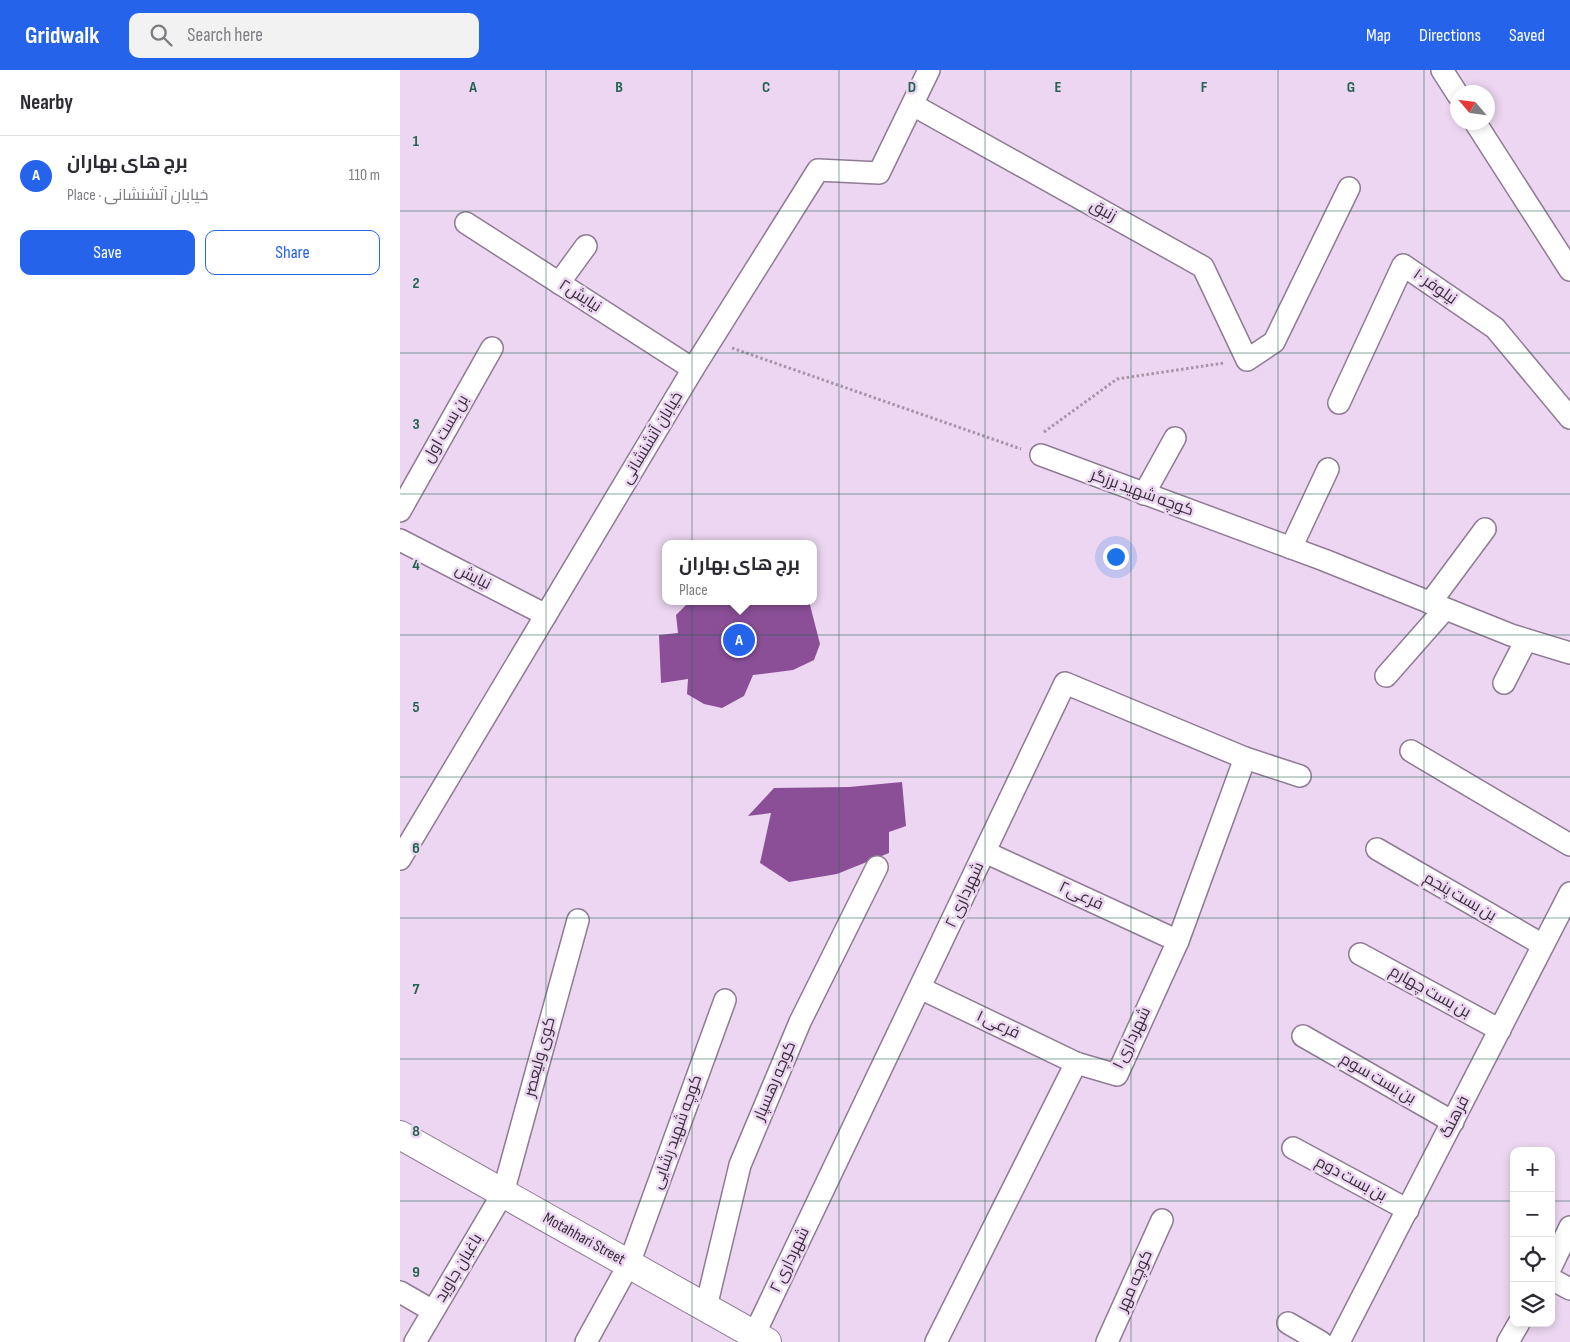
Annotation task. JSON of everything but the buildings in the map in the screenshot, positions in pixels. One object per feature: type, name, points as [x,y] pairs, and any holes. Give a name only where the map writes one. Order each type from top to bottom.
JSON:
[{"type":"main road","name":"Motahhari Street","points":[[400,1135],[761,1338]]},
{"type":"street","name":"خیابان آتشنشانی","points":[[400,859],[693,369],[818,170],[880,172],[928,70]]},
{"type":"street","points":[[1442,70],[1452,85]]},
{"type":"street","name":"زنبق","points":[[913,105],[1204,267],[1247,360]]},
{"type":"street","points":[[1480,130],[1570,270]]},
{"type":"street","points":[[1247,360],[1274,342],[1349,188]]},
{"type":"street","name":"نیایش۲","points":[[466,223],[693,369]]},
{"type":"street","points":[[559,283],[586,246]]},
{"type":"street","name":"نیلوفر ۱۰","points":[[1339,403],[1403,265],[1495,328],[1570,418]]},
{"type":"street","name":"بن بست اول","points":[[400,510],[492,348]]},
{"type":"street","points":[[1144,494],[1175,438]]},
{"type":"street","name":"کوچه شهید برزگر","points":[[1039,446],[1144,494],[1291,548],[1510,635],[1570,652]]},
{"type":"street","points":[[1291,548],[1328,469]]},
{"type":"street","points":[[1386,676],[1437,606],[1485,529]]},
{"type":"street","name":"نیایش","points":[[400,540],[546,615]]},
{"type":"street","points":[[1504,683],[1526,640]]},
{"type":"street","name":"شهرداری ۲","points":[[761,1338],[920,988],[1065,683],[1245,758],[1300,776]]},
{"type":"street","points":[[1411,751],[1570,845]]},
{"type":"street","name":"شهرداری ۱","points":[[1076,1063],[1117,1075],[1178,941],[1245,758]]},
{"type":"street","name":"بن بست پنجم","points":[[1376,849],[1543,945]]},
{"type":"street","name":"فرعی۲","points":[[985,852],[1178,941]]},
{"type":"street","name":"کوچه رهسپار","points":[[706,1308],[740,1165],[800,1022],[877,867]]},
{"type":"street","name":"فرهنگ","points":[[1339,1342],[1570,892]]},
{"type":"street","name":"کوی ولیعصر","points":[[503,1193],[578,920]]},
{"type":"street","name":"بن بست چهارم","points":[[1360,954],[1500,1030]]},
{"type":"street","name":"فرعی ۱","points":[[920,988],[1076,1063]]},
{"type":"street","name":"کوچه شهید رشایی","points":[[586,1342],[629,1264],[725,1000]]},
{"type":"street","name":"بن بست سوم","points":[[1303,1036],[1453,1122]]},
{"type":"street","points":[[936,1342],[1076,1063]]},
{"type":"street","name":"بن بست دوم","points":[[1294,1148],[1408,1210]]},
{"type":"street","name":"باغبان جاوید","points":[[415,1342],[503,1193]]},
{"type":"street","name":"کوچه مهر","points":[[1107,1342],[1162,1220]]},
{"type":"street","points":[[1555,1259],[1570,1227]]},
{"type":"street","points":[[1555,1281],[1570,1289]]},
{"type":"street","points":[[400,1292],[433,1311]]},
{"type":"street","points":[[1288,1323],[1321,1342]]},
{"type":"street","points":[[1508,1342],[1517,1327]]},
{"type":"path","points":[[710,341],[1039,446],[1117,379],[1247,360]]},
{"type":"place","name":"برج های بهاران","points":[[739,640]]}]
